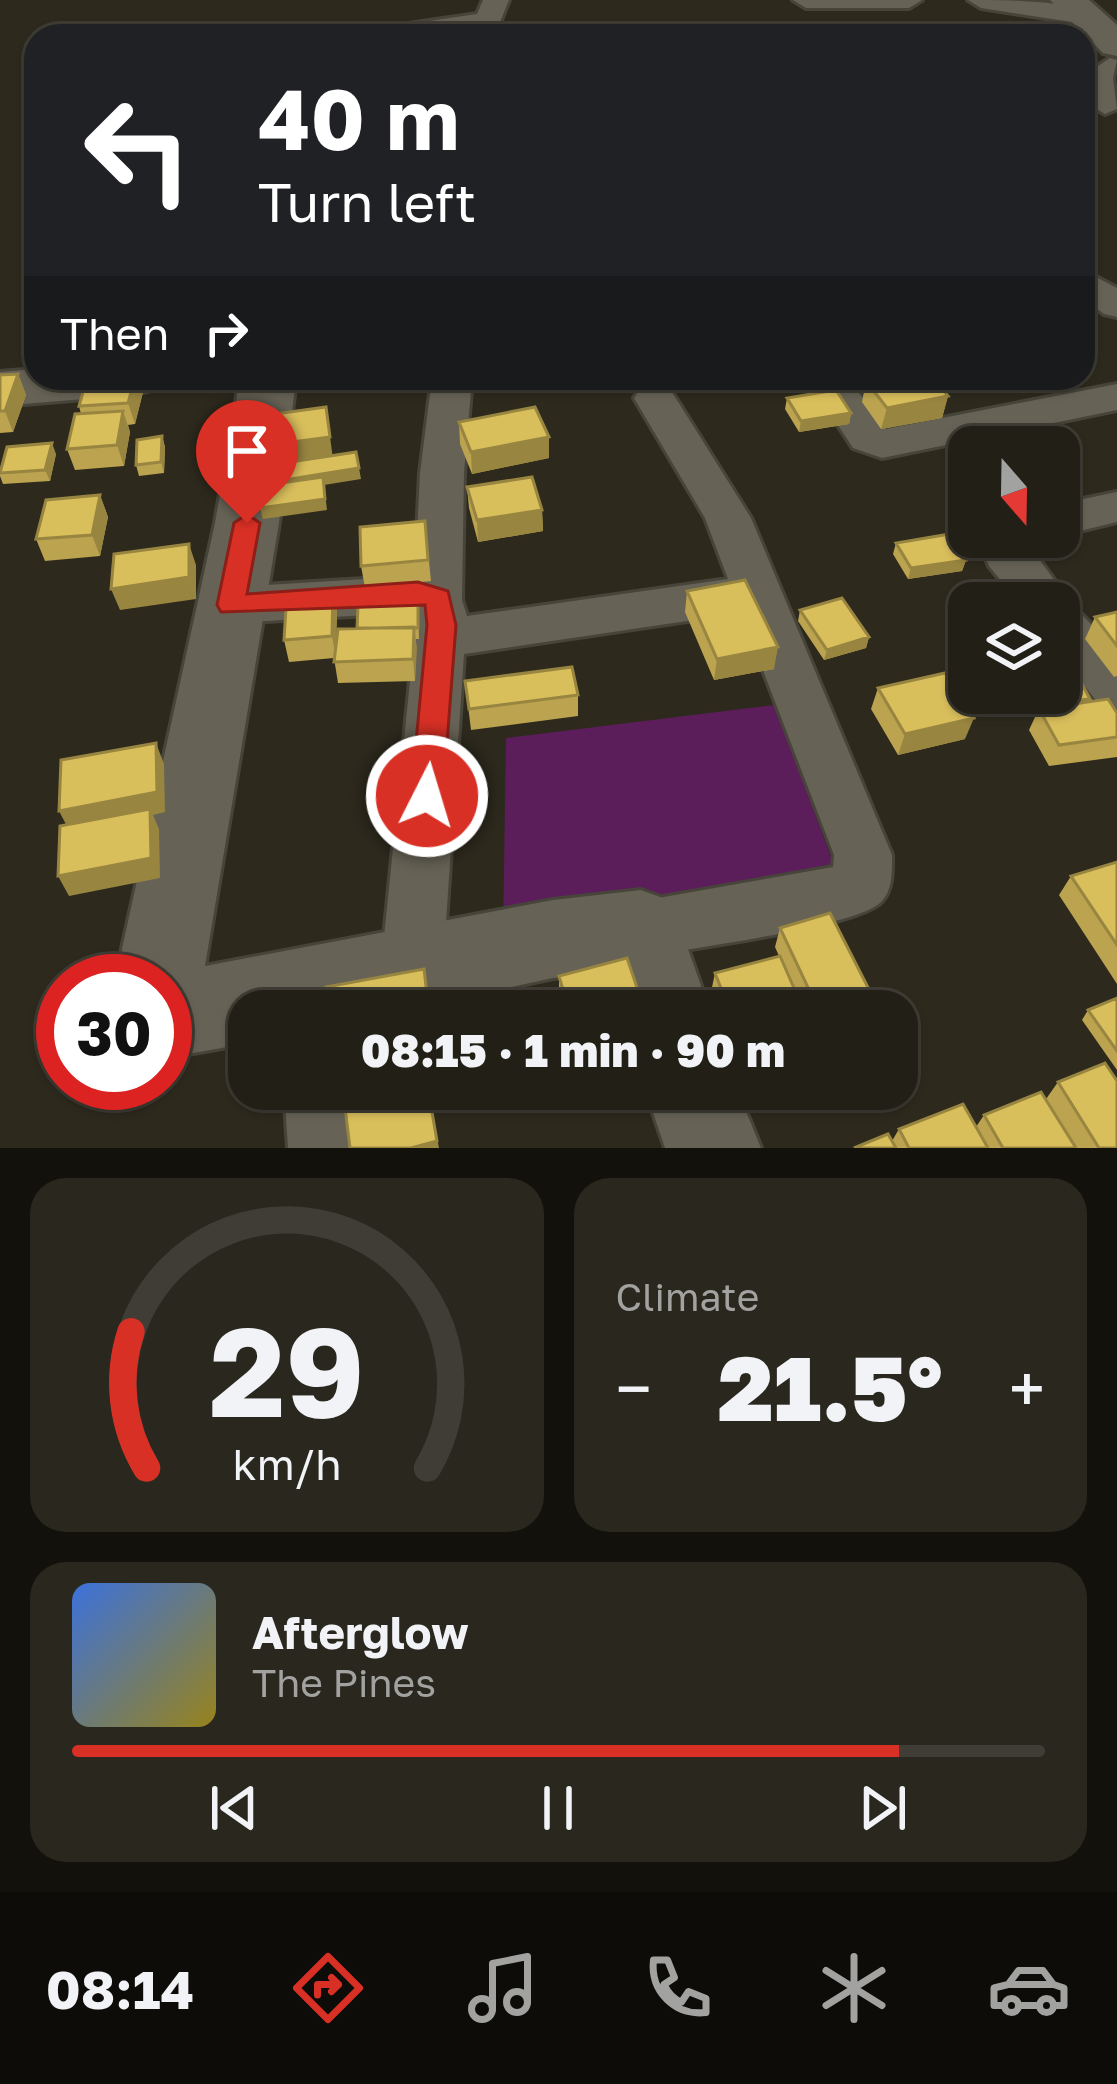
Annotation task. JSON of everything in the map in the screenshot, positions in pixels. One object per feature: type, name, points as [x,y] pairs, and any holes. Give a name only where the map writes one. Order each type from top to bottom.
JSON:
[{"type":"street","points":[[467,24],[488,21],[496,0]]},
{"type":"street","points":[[804,8],[909,0]]},
{"type":"street","points":[[981,0],[1056,24]]},
{"type":"street","points":[[1099,38],[1098,76],[1105,105]]},
{"type":"street","points":[[164,954],[231,605],[266,390]]},
{"type":"street","points":[[412,967],[440,612],[442,473],[451,390]]},
{"type":"street","points":[[834,390],[868,438],[882,444],[1117,397]]},
{"type":"street","points":[[339,990],[412,967],[845,892],[861,882],[863,854],[728,518],[655,398]]},
{"type":"street","points":[[1080,515],[1117,507]]},
{"type":"street","points":[[1009,558],[1029,582]]},
{"type":"street","points":[[231,605],[418,592],[440,612],[452,635],[466,635],[757,592]]},
{"type":"street","points":[[1080,643],[1117,688]]},
{"type":"street","points":[[640,929],[660,990]]},
{"type":"street","points":[[192,1011],[228,1007]]},
{"type":"street","points":[[320,1110],[323,1148]]},
{"type":"street","points":[[699,1110],[713,1148]]},
{"type":"shaded area","points":[[775,705],[835,868],[503,936],[506,738]]},
{"type":"building","points":[[18,374],[5,411],[0,411],[0,375]]},
{"type":"building","points":[[84,390],[132,390],[128,403],[79,406]]},
{"type":"building","points":[[836,390],[851,413],[801,421],[787,398]]},
{"type":"building","points":[[873,390],[943,390],[948,396],[887,408]]},
{"type":"building","points":[[326,407],[330,437],[277,444],[275,414]]},
{"type":"building","points":[[535,407],[549,437],[471,452],[459,422]]},
{"type":"building","points":[[123,411],[117,445],[67,449],[75,414]]},
{"type":"building","points":[[162,436],[161,462],[136,465],[137,440]]},
{"type":"building","points":[[52,443],[45,470],[0,473],[7,447]]},
{"type":"building","points":[[356,452],[359,468],[266,483],[264,466]]},
{"type":"building","points":[[323,477],[325,499],[260,508],[259,486]]},
{"type":"building","points":[[532,477],[542,510],[477,520],[467,487]]},
{"type":"building","points":[[100,495],[92,535],[36,539],[46,500]]},
{"type":"building","points":[[425,521],[428,560],[361,566],[360,527]]},
{"type":"building","points":[[948,534],[948,558],[966,560],[911,568],[896,543]]},
{"type":"building","points":[[189,544],[189,577],[111,589],[114,554]]},
{"type":"building","points":[[745,580],[778,647],[717,659],[687,591]]},
{"type":"building","points":[[333,589],[332,636],[284,640],[287,592]]},
{"type":"building","points":[[842,598],[869,637],[827,650],[800,610]]},
{"type":"building","points":[[418,603],[418,628],[357,628],[358,606]]},
{"type":"building","points":[[1117,612],[1117,646],[1095,617]]},
{"type":"building","points":[[414,627],[413,659],[334,662],[338,629]]},
{"type":"building","points":[[572,667],[578,695],[469,709],[465,681]]},
{"type":"building","points":[[945,673],[948,714],[974,718],[905,734],[878,688]]},
{"type":"building","points":[[1080,680],[1090,699],[1080,700]]},
{"type":"building","points":[[1108,699],[1117,713],[1117,737],[1059,745],[1042,714],[1080,714],[1080,703]]},
{"type":"building","points":[[156,743],[157,792],[59,811],[61,760]]},
{"type":"building","points":[[150,809],[151,858],[58,876],[60,826]]},
{"type":"building","points":[[1117,862],[1117,945],[1071,876]]},
{"type":"building","points":[[830,913],[869,990],[809,990],[780,928]]},
{"type":"building","points":[[780,956],[795,990],[722,990],[715,973]]},
{"type":"building","points":[[627,958],[638,990],[563,990],[559,976]]},
{"type":"building","points":[[424,969],[426,990],[326,990]]},
{"type":"building","points":[[1117,998],[1117,1051],[1088,1010]]},
{"type":"building","points":[[1105,1063],[1117,1081],[1117,1148],[1099,1148],[1058,1082]]},
{"type":"building","points":[[1041,1092],[1076,1148],[1003,1148],[984,1115]]},
{"type":"building","points":[[963,1104],[988,1148],[909,1148],[899,1129]]},
{"type":"building","points":[[345,1110],[432,1110],[437,1141],[411,1148],[350,1148]]},
{"type":"building","points":[[888,1134],[896,1148],[854,1148]]},
{"type":"route","points":[[247,523],[231,605],[418,592],[438,598],[441,625],[427,796]]}]
